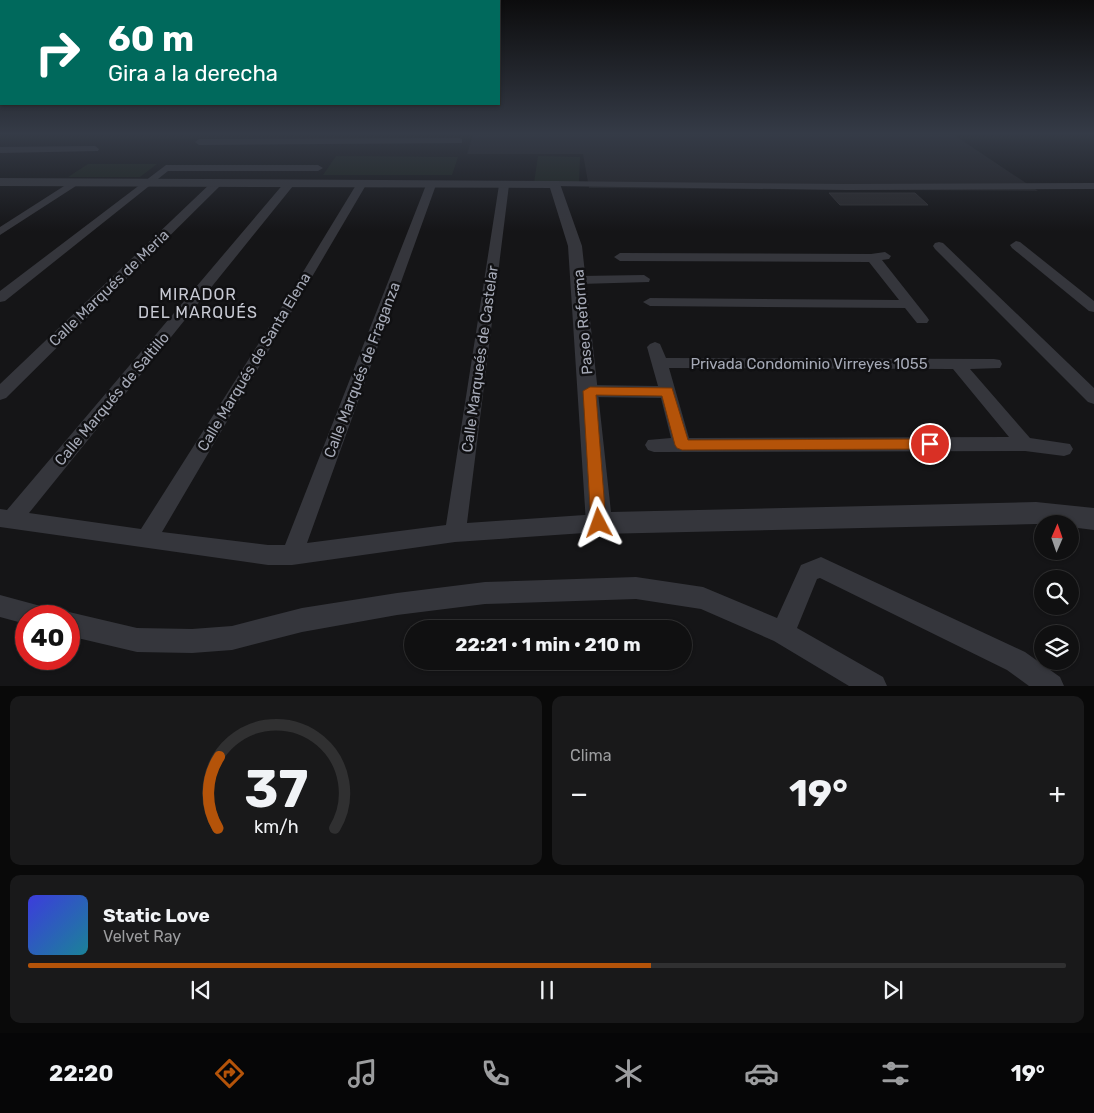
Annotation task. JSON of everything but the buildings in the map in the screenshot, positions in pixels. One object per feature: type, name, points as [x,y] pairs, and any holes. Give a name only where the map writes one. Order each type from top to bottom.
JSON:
[{"type":"street","points":[[0,298],[166,168],[318,168]]},
{"type":"street","points":[[2,184],[267,187],[289,184],[1094,186]]},
{"type":"street","name":"Calle Marqués de Saltillo","points":[[5,519],[289,184]]},
{"type":"street","name":"Paseo Reforma","points":[[555,184],[576,246],[590,391],[599,523]]},
{"type":"street","points":[[0,232],[71,185]]},
{"type":"street","name":"Calle Marqués de Meria","points":[[0,394],[216,185]]},
{"type":"street","name":"Calle Marqués de Santa Elena","points":[[146,539],[361,185]]},
{"type":"street","name":"Calle Marqués de Fraganza","points":[[292,555],[431,185]]},
{"type":"street","name":"Calle Marqueés de Castelar","points":[[455,533],[504,185]]},
{"type":"street","points":[[1016,245],[1094,308]]},
{"type":"street","points":[[939,246],[1094,398]]},
{"type":"street","points":[[638,256],[651,309],[910,304]]},
{"type":"street","points":[[620,257],[871,258],[885,256]]},
{"type":"street","points":[[871,258],[876,260],[922,320]]},
{"type":"street","points":[[580,280],[644,279]]},
{"type":"street","name":"Privada Condominio Virreyes 1055","points":[[682,445],[658,355],[958,365],[994,364]]},
{"type":"street","points":[[958,365],[1025,444]]},
{"type":"street","points":[[590,391],[668,392]]},
{"type":"street","points":[[654,445],[1025,444],[1064,449]]},
{"type":"street","points":[[5,519],[268,555],[292,555],[455,533],[599,523],[1036,513],[1094,520]]},
{"type":"street","points":[[783,633],[808,572],[821,567],[1016,661],[1051,686]]},
{"type":"street","points":[[80,627],[137,640],[192,641],[232,638],[302,620],[397,604],[485,593],[636,588],[703,598],[783,633],[874,686]]},
{"type":"street","points":[[0,606],[15,610]]},
{"type":"shaded area","points":[[83,167],[153,167],[140,177],[68,177]]},
{"type":"shaded area","points":[[328,167],[455,167],[452,175],[323,175]]},
{"type":"shaded area","points":[[536,167],[580,167],[579,183],[534,183]]},
{"type":"shaded area","points":[[585,167],[1002,167],[1038,191],[589,188]]},
{"type":"district","name":"MIRADOR DEL MARQUÉS","points":[[198,303]]},
{"type":"route","points":[[599,523],[590,391],[668,392],[682,445],[930,444]]}]
